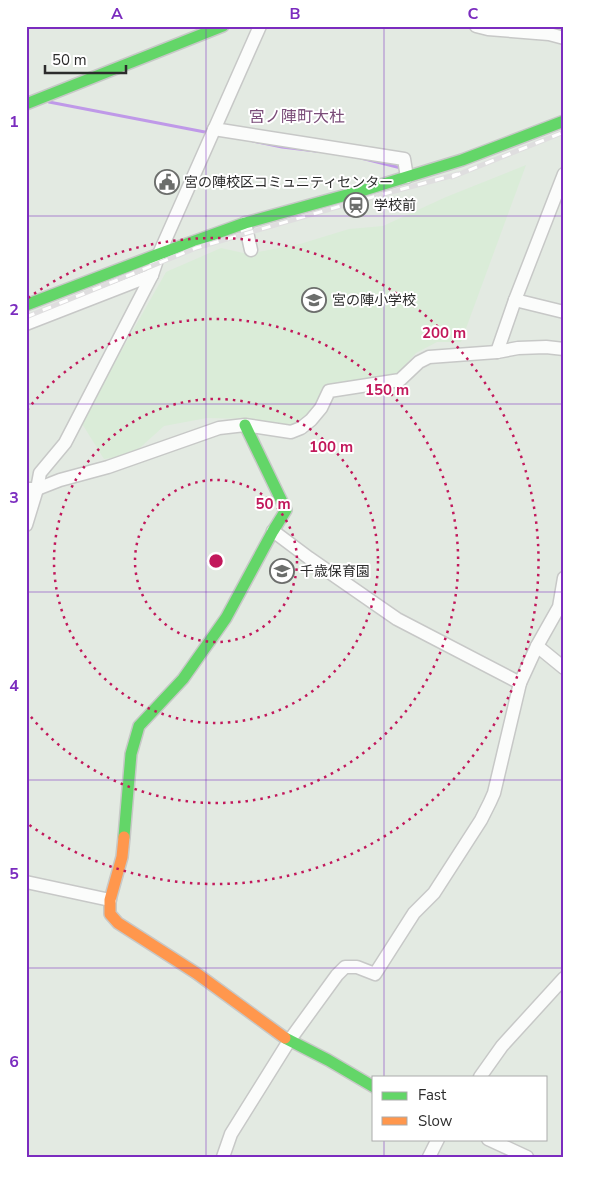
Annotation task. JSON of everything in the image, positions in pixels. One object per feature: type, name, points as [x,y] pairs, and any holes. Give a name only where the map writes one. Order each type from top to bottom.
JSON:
[{"type":"street","points":[[26,104],[223,26]]},
{"type":"street","points":[[26,525],[32,489],[40,473],[66,443],[152,275],[159,254],[260,26]]},
{"type":"street","points":[[476,26],[488,29],[549,34],[564,38]]},
{"type":"street","points":[[26,306],[244,223],[361,191],[462,160],[564,121]]},
{"type":"street","points":[[214,128],[404,159],[407,177]]},
{"type":"street","points":[[496,352],[564,174]]},
{"type":"street","points":[[244,223],[251,250]]},
{"type":"street","points":[[26,324],[152,275]]},
{"type":"street","points":[[515,300],[564,312]]},
{"type":"street","points":[[32,489],[108,467],[219,428],[245,425],[291,432],[301,428],[311,420],[321,408],[329,391],[400,380],[419,362],[429,357],[496,352],[518,348],[546,347],[564,349]]},
{"type":"street","points":[[245,425],[286,510],[220,625],[183,679],[139,726],[131,754],[122,857],[110,900],[110,914],[118,923],[196,973],[290,1041],[328,1060],[372,1086]]},
{"type":"street","points":[[274,531],[309,558],[397,619],[520,683]]},
{"type":"street","points":[[223,1157],[231,1134],[290,1041],[337,974],[345,967],[357,967],[375,974],[414,913],[434,893],[481,820],[494,794],[520,683],[537,646],[559,607],[564,578]]},
{"type":"street","points":[[537,646],[564,668]]},
{"type":"street","points":[[26,882],[110,900]]},
{"type":"street","points":[[481,1076],[502,1046],[564,978]]},
{"type":"street","points":[[429,1157],[438,1140]]},
{"type":"street","points":[[490,1140],[527,1157]]},
{"type":"shaded area","name":"宮の陣小学校","points":[[526,165],[461,342],[437,342],[416,353],[398,373],[373,379],[324,385],[315,407],[300,423],[289,428],[248,419],[207,418],[164,426],[132,455],[104,459],[81,422],[166,272],[221,248],[248,254],[300,244],[349,229],[383,226],[446,197]]},
{"type":"waterway","points":[[49,102],[210,133]]},
{"type":"waterway","points":[[253,141],[316,151]]},
{"type":"waterway","points":[[361,158],[401,168]]},
{"type":"railway","points":[[452,177],[564,132]]},
{"type":"railway","points":[[26,317],[196,248],[458,174]]},
{"type":"traffic: fast","points":[[26,104],[223,26]]},
{"type":"traffic: fast","points":[[26,305],[245,223],[361,191],[462,160],[564,121]]},
{"type":"traffic: fast","points":[[124,837],[131,754],[139,726],[183,679],[226,618],[286,510],[245,425]]},
{"type":"traffic: fast","points":[[285,1038],[372,1086]]},
{"type":"traffic: slow","points":[[124,837],[122,857],[110,900],[110,914],[118,923],[196,973],[285,1038]]},
{"type":"place","name":"宮の陣校区コミュニティセンター","points":[[167,182]]},
{"type":"place","name":"学校前","points":[[356,205]]},
{"type":"place","name":"宮の陣小学校","points":[[314,300]]},
{"type":"place","name":"千歳保育園","points":[[282,571]]},
{"type":"district","name":"宮ノ陣町大杜","points":[[297,117]]}]
